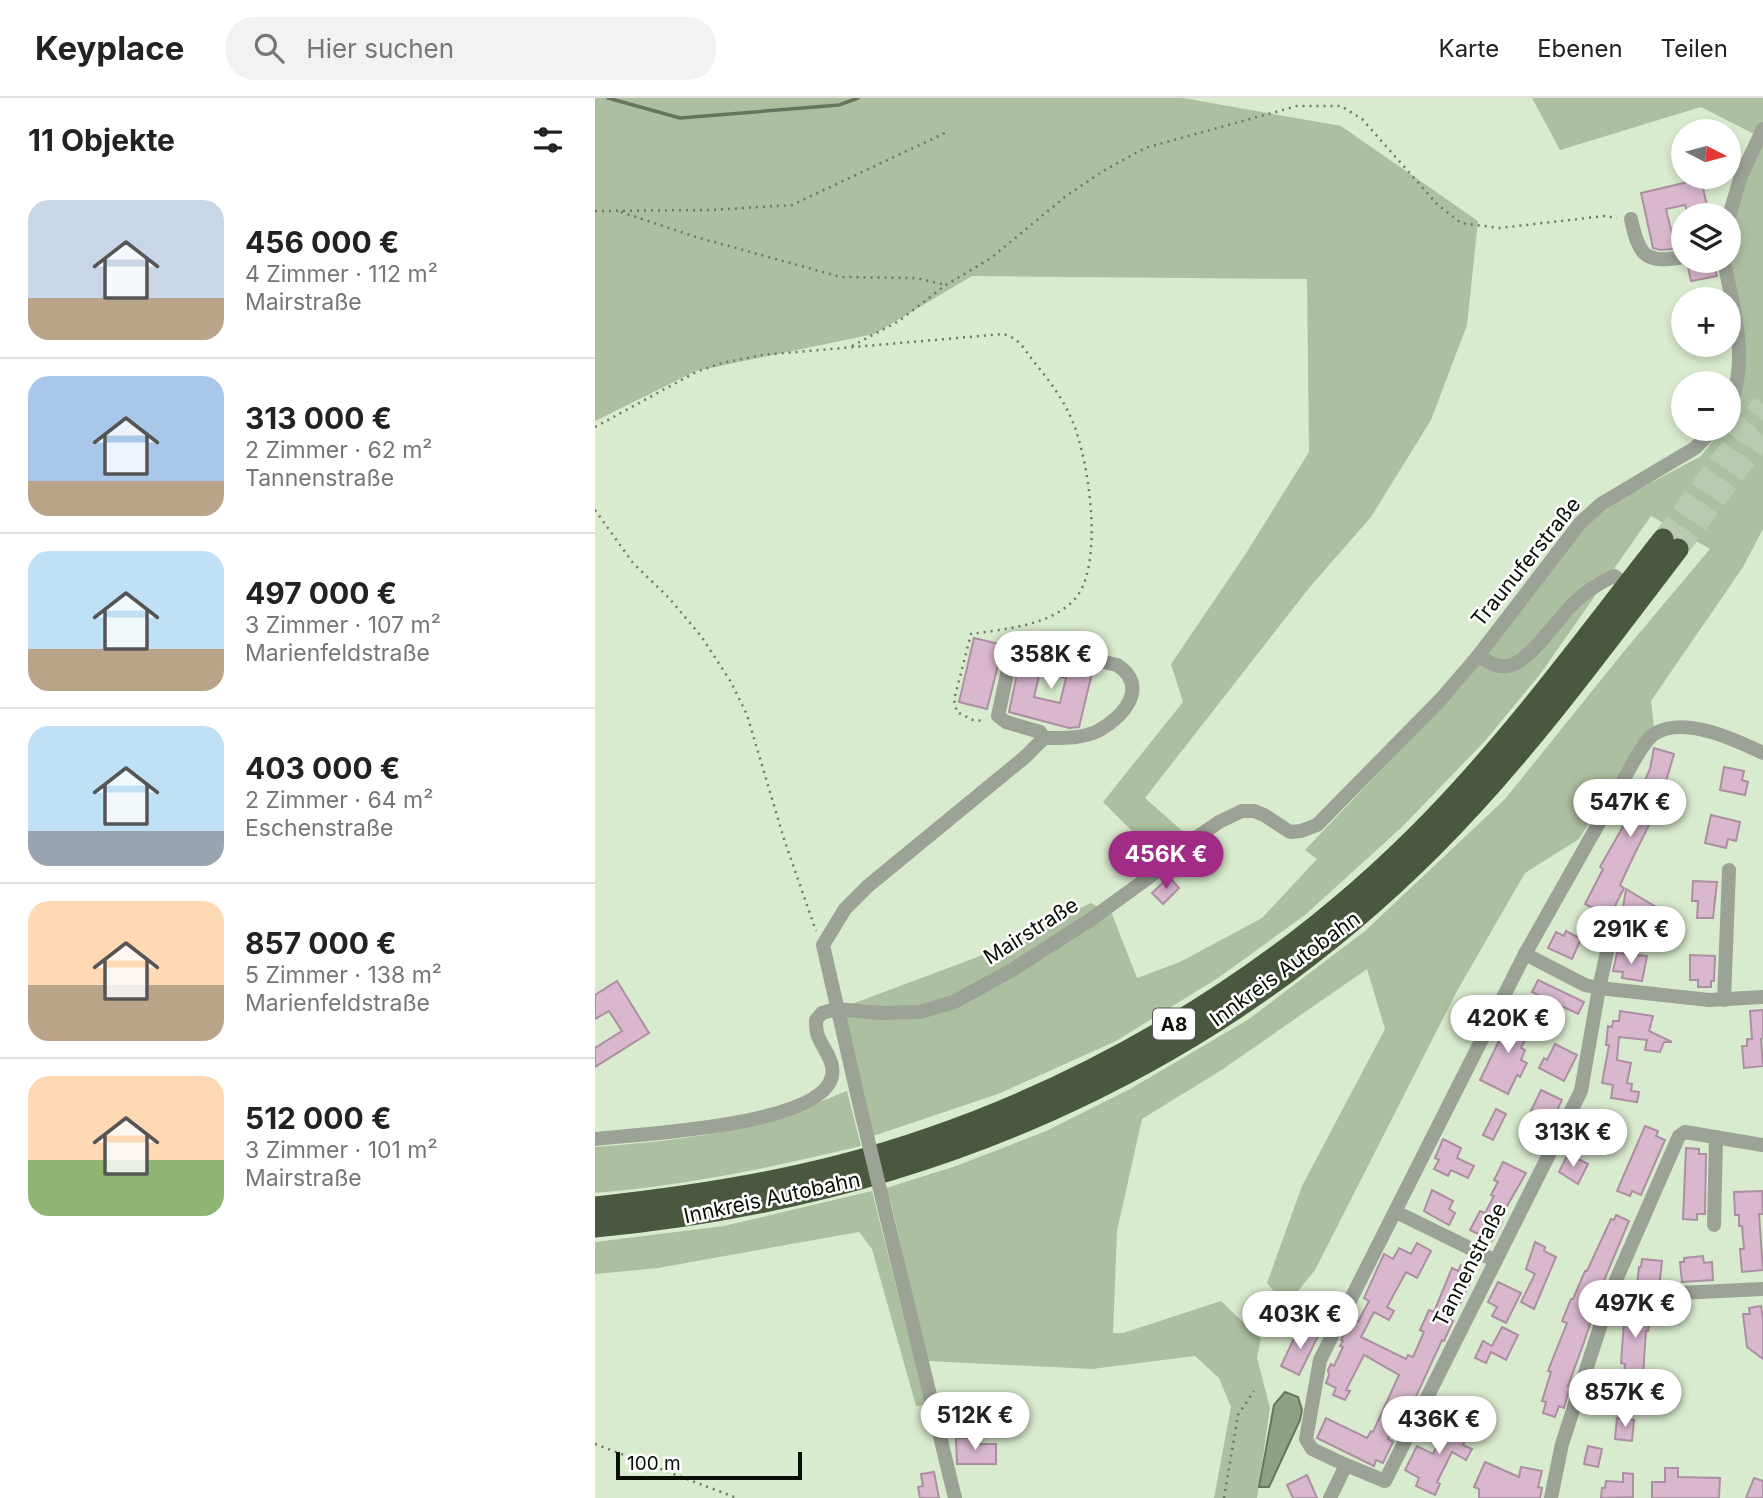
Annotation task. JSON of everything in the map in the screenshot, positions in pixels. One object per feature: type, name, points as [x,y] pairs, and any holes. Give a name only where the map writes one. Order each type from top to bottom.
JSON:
[{"type":"highway","name":"Innkreis Autobahn","points":[[595,1206],[748,1186],[887,1152],[1033,1097],[1168,1027],[1264,965],[1317,925],[1406,845],[1502,742],[1627,584],[1671,544],[1511,764],[1433,847],[1393,886],[1310,955],[1204,1028],[1153,1059],[1062,1106],[925,1160],[828,1189],[779,1200],[678,1217],[595,1227]]},
{"type":"street","points":[[1733,203],[1741,176],[1763,129]]},
{"type":"street","points":[[1631,219],[1636,243],[1643,254],[1654,259],[1671,258]]},
{"type":"street","points":[[1726,273],[1739,353],[1739,371]]},
{"type":"street","name":"Traunuferstraße","points":[[1478,656],[1580,523],[1601,504],[1695,448],[1702,441]]},
{"type":"street","points":[[1478,656],[1496,666],[1509,666],[1522,660],[1575,602],[1595,585],[1614,576],[1627,584]]},
{"type":"street","points":[[955,1498],[836,1009],[823,944],[845,909],[868,886],[1025,757],[1044,738],[1079,737],[1099,730],[1125,710],[1132,695],[1132,679],[1128,672],[1117,666],[1032,645],[1017,648],[1010,660],[998,716],[1006,722],[1040,732],[1044,738]]},
{"type":"street","name":"Mairstraße","points":[[836,1009],[880,1013],[920,1012],[954,1002],[1013,971],[1090,920],[1163,867],[1194,839],[1242,811],[1264,814],[1290,832],[1317,825],[1398,746],[1478,656]]},
{"type":"street","points":[[1330,1498],[1346,1465],[1313,1449],[1306,1439],[1320,1360],[1525,954],[1628,771],[1646,742],[1656,733],[1669,729],[1699,728],[1763,753]]},
{"type":"street","points":[[1724,1000],[1729,870]]},
{"type":"street","name":"Tannenstraße","points":[[1346,1465],[1385,1481],[1581,1091],[1613,925]]},
{"type":"street","points":[[1525,954],[1585,985],[1599,988],[1724,1000],[1763,997]]},
{"type":"street","points":[[595,1139],[706,1128],[752,1120],[794,1108],[816,1095],[827,1086],[832,1077],[832,1066],[817,1034],[816,1020],[822,1013],[836,1009]]},
{"type":"street","points":[[1551,1498],[1562,1444],[1613,1287],[1679,1136],[1685,1132],[1763,1145]]},
{"type":"street","points":[[1714,1225],[1716,1138]]},
{"type":"street","points":[[1396,1213],[1496,1261]]},
{"type":"street","points":[[1679,1293],[1763,1289]]},
{"type":"path","points":[[850,347],[899,321],[946,285],[991,258],[1066,195],[1103,171],[1146,148],[1297,106],[1341,106],[1362,119],[1438,205],[1461,223],[1499,228],[1605,216],[1631,219]]},
{"type":"path","points":[[595,211],[711,210],[792,205],[945,133]]},
{"type":"path","points":[[615,210],[696,237],[841,277],[916,278],[946,285]]},
{"type":"path","points":[[595,427],[696,372],[722,363],[762,355],[850,347],[1003,334],[1015,337],[1053,386],[1073,421],[1091,495],[1092,527],[1083,586],[1074,601],[1044,620],[971,634],[954,701],[957,712],[973,720],[986,721],[998,716]]},
{"type":"path","points":[[595,510],[633,563],[669,598],[701,636],[731,682],[747,715],[810,920],[823,944]]},
{"type":"path","points":[[1224,1498],[1238,1415],[1254,1391]]},
{"type":"path","points":[[595,1444],[737,1498]]},
{"type":"shaded area","points":[[595,98],[1183,98],[1341,126],[1478,221],[1467,325],[1431,420],[1371,517],[1309,588],[1145,798],[1188,836],[1160,859],[1103,802],[1183,702],[1171,664],[1245,555],[1309,452],[1307,279],[972,276],[874,334],[696,371],[595,421]]},
{"type":"shaded area","points":[[1532,98],[1763,98],[1763,529],[1743,567],[1651,701],[1654,727],[1629,756],[1579,839],[1525,873],[1457,991],[1315,1270],[1286,1306],[1267,1283],[1302,1186],[1385,1029],[1367,969],[1223,1069],[1142,1119],[1117,1231],[1113,1333],[1123,1333],[1221,1301],[1261,1339],[1257,1358],[1270,1408],[1257,1498],[1214,1498],[1231,1407],[1219,1378],[1195,1356],[1092,1369],[927,1361],[886,1188],[956,1166],[1046,1131],[1130,1089],[1249,1019],[1365,931],[1505,799],[1710,549],[1651,516],[1541,673],[1485,741],[1402,827],[1305,915],[1218,978],[1116,1041],[998,1094],[873,1136],[841,1008],[975,958],[1091,903],[1112,914],[1137,978],[1180,962],[1262,918],[1317,859],[1305,850],[1461,686],[1591,518],[1701,456],[1713,441],[1741,441],[1741,287],[1732,287],[1731,278],[1722,286],[1721,273],[1741,273],[1741,203],[1733,203],[1737,189],[1741,189],[1741,176],[1754,134],[1741,127],[1741,119],[1725,119],[1701,107],[1560,150]]},
{"type":"shaded area","points":[[847,1091],[861,1146],[729,1175],[595,1193],[595,1147],[668,1140],[740,1128],[787,1115]]},
{"type":"shaded area","points":[[872,1191],[926,1405],[916,1406],[872,1249],[859,1232],[658,1268],[595,1274],[595,1242],[724,1226]]},
{"type":"shaded area","points":[[1285,1392],[1298,1397],[1302,1410],[1300,1420],[1269,1487],[1259,1487],[1274,1405]]},
{"type":"building","points":[[1671,186],[1671,189],[1703,189],[1706,203],[1671,203],[1671,208],[1666,209],[1671,230],[1671,249],[1661,250],[1653,248],[1641,193]]},
{"type":"building","points":[[1689,273],[1716,273],[1717,276],[1691,281]]},
{"type":"building","points":[[974,638],[1003,645],[987,709],[959,702]]},
{"type":"building","points":[[1032,655],[1093,669],[1079,727],[1069,728],[1009,712],[1019,664],[1023,657]],"holes":[[[1040,672],[1066,678],[1060,703],[1034,697]]]},
{"type":"building","points":[[1654,748],[1674,754],[1664,788],[1671,791],[1658,819],[1653,817],[1620,885],[1624,888],[1602,929],[1587,921],[1593,908],[1585,904],[1603,869],[1600,867],[1629,816],[1650,769]]},
{"type":"building","points":[[1724,767],[1744,771],[1742,780],[1748,782],[1745,795],[1720,790]]},
{"type":"building","points":[[1711,815],[1740,822],[1736,841],[1728,839],[1726,848],[1705,843]]},
{"type":"building","points":[[1169,877],[1179,888],[1163,904],[1152,893]]},
{"type":"building","points":[[1693,881],[1717,882],[1713,918],[1697,918],[1698,901],[1692,901]]},
{"type":"building","points":[[1626,889],[1663,911],[1655,925],[1651,922],[1648,927],[1622,914]]},
{"type":"building","points":[[1566,931],[1581,939],[1572,959],[1548,948],[1556,932],[1564,936]]},
{"type":"building","points":[[1617,953],[1647,956],[1642,981],[1622,978],[1623,972],[1613,971]]},
{"type":"building","points":[[1690,955],[1715,956],[1714,981],[1711,981],[1711,987],[1698,987],[1698,980],[1690,980]]},
{"type":"building","points":[[1538,980],[1584,1002],[1578,1014],[1532,992]]},
{"type":"building","points":[[617,981],[649,1033],[595,1067],[595,1048],[622,1031],[609,1011],[595,1019],[595,995]]},
{"type":"building","points":[[1763,1010],[1763,1066],[1744,1068],[1742,1046],[1747,1046],[1747,1039],[1752,1039],[1750,1011]]},
{"type":"building","points":[[1620,1011],[1653,1016],[1649,1031],[1672,1042],[1664,1042],[1660,1052],[1645,1050],[1647,1040],[1619,1037],[1617,1060],[1631,1063],[1627,1083],[1632,1084],[1631,1091],[1639,1092],[1637,1102],[1611,1098],[1613,1085],[1602,1083],[1609,1045],[1606,1045],[1608,1026],[1612,1027],[1613,1021],[1619,1021]]},
{"type":"building","points":[[1510,1012],[1532,1026],[1521,1048],[1525,1050],[1521,1060],[1527,1063],[1520,1077],[1517,1075],[1508,1094],[1480,1080]]},
{"type":"building","points":[[1555,1044],[1577,1055],[1564,1081],[1539,1068],[1544,1058],[1547,1060]]},
{"type":"building","points":[[1541,1090],[1562,1100],[1550,1125],[1529,1115]]},
{"type":"building","points":[[1496,1109],[1506,1114],[1493,1140],[1483,1135]]},
{"type":"building","points":[[1598,1123],[1618,1133],[1608,1154],[1597,1148],[1599,1143],[1591,1139]]},
{"type":"building","points":[[1645,1126],[1658,1131],[1656,1136],[1665,1140],[1641,1195],[1632,1191],[1630,1196],[1617,1191]]},
{"type":"building","points":[[1443,1139],[1461,1148],[1457,1158],[1474,1166],[1468,1178],[1451,1170],[1448,1176],[1434,1169],[1439,1160],[1435,1158]]},
{"type":"building","points":[[1686,1148],[1699,1149],[1699,1154],[1706,1154],[1705,1214],[1697,1214],[1697,1220],[1683,1219]]},
{"type":"building","points":[[1568,1154],[1588,1164],[1578,1184],[1559,1172]]},
{"type":"building","points":[[1503,1162],[1526,1173],[1499,1220],[1502,1222],[1492,1241],[1470,1230],[1480,1211],[1485,1213],[1494,1196],[1491,1195],[1498,1182],[1494,1180]]},
{"type":"building","points":[[1432,1190],[1453,1201],[1449,1209],[1455,1213],[1449,1225],[1424,1211]]},
{"type":"building","points":[[1762,1191],[1763,1214],[1759,1214],[1763,1270],[1742,1272],[1742,1226],[1739,1226],[1739,1215],[1735,1215],[1734,1192]]},
{"type":"building","points":[[1616,1215],[1629,1221],[1600,1290],[1568,1386],[1564,1408],[1559,1406],[1555,1417],[1543,1413],[1546,1402],[1542,1401],[1551,1372],[1548,1371],[1567,1323],[1562,1321],[1611,1219],[1614,1220]]},
{"type":"building","points":[[1535,1242],[1556,1257],[1534,1309],[1521,1302],[1535,1274],[1526,1269]]},
{"type":"building","points":[[1417,1243],[1431,1251],[1417,1278],[1406,1272],[1387,1307],[1394,1311],[1389,1320],[1374,1312],[1361,1337],[1406,1359],[1408,1355],[1413,1357],[1424,1332],[1420,1330],[1429,1310],[1434,1312],[1452,1268],[1458,1271],[1461,1265],[1475,1272],[1460,1304],[1458,1303],[1444,1341],[1442,1340],[1406,1418],[1399,1415],[1388,1439],[1393,1442],[1383,1463],[1376,1460],[1374,1466],[1317,1438],[1326,1418],[1367,1438],[1371,1431],[1373,1432],[1399,1375],[1364,1355],[1346,1390],[1350,1391],[1345,1400],[1333,1395],[1336,1388],[1326,1383],[1328,1370],[1331,1364],[1334,1366],[1343,1347],[1340,1346],[1343,1341],[1341,1340],[1352,1319],[1358,1322],[1369,1301],[1364,1298],[1384,1254],[1393,1259],[1399,1248],[1411,1254]]},
{"type":"building","points":[[1703,1256],[1704,1263],[1712,1262],[1713,1280],[1682,1282],[1680,1262],[1684,1262],[1684,1258]]},
{"type":"building","points":[[1642,1259],[1662,1261],[1659,1288],[1637,1285]]},
{"type":"building","points":[[1498,1282],[1521,1293],[1506,1323],[1492,1316],[1497,1307],[1488,1302]]},
{"type":"building","points":[[1761,1306],[1763,1359],[1747,1347],[1743,1314],[1750,1314],[1749,1308]]},
{"type":"building","points":[[1625,1308],[1651,1310],[1646,1331],[1643,1375],[1624,1373],[1625,1364],[1621,1363]]},
{"type":"building","points":[[1300,1326],[1318,1336],[1299,1375],[1281,1366]]},
{"type":"building","points":[[1502,1327],[1518,1335],[1506,1360],[1491,1352],[1486,1363],[1475,1358],[1483,1341],[1492,1346]]},
{"type":"building","points":[[1451,1417],[1472,1428],[1463,1445],[1472,1449],[1466,1460],[1452,1452],[1437,1482],[1440,1484],[1435,1495],[1416,1486],[1419,1478],[1405,1470],[1417,1446],[1433,1454]]},
{"type":"building","points":[[1617,1418],[1634,1420],[1632,1441],[1615,1439]]},
{"type":"building","points":[[956,1438],[973,1438],[973,1444],[996,1444],[996,1464],[957,1464]]},
{"type":"building","points":[[1588,1446],[1602,1449],[1598,1467],[1584,1464]]},
{"type":"building","points":[[1485,1462],[1519,1477],[1521,1467],[1542,1471],[1538,1487],[1542,1488],[1540,1498],[1479,1498],[1479,1489],[1474,1487]]},
{"type":"building","points":[[1665,1468],[1678,1468],[1678,1477],[1720,1478],[1719,1498],[1652,1498],[1652,1482],[1665,1482]]},
{"type":"building","points":[[934,1472],[939,1498],[920,1498],[918,1487],[923,1486],[921,1474]]},
{"type":"building","points":[[1623,1473],[1633,1474],[1633,1497],[1601,1498],[1606,1481],[1623,1482]]},
{"type":"building","points":[[1307,1475],[1317,1498],[1293,1498],[1287,1485]]},
{"type":"building","points":[[1754,1478],[1763,1481],[1763,1498],[1746,1498]]},
{"type":"waterway","points":[[608,98],[680,118],[839,105],[858,98]]},
{"type":"tunnel","points":[[1663,539],[1763,404]]},
{"type":"tunnel","points":[[1678,549],[1763,435]]}]
